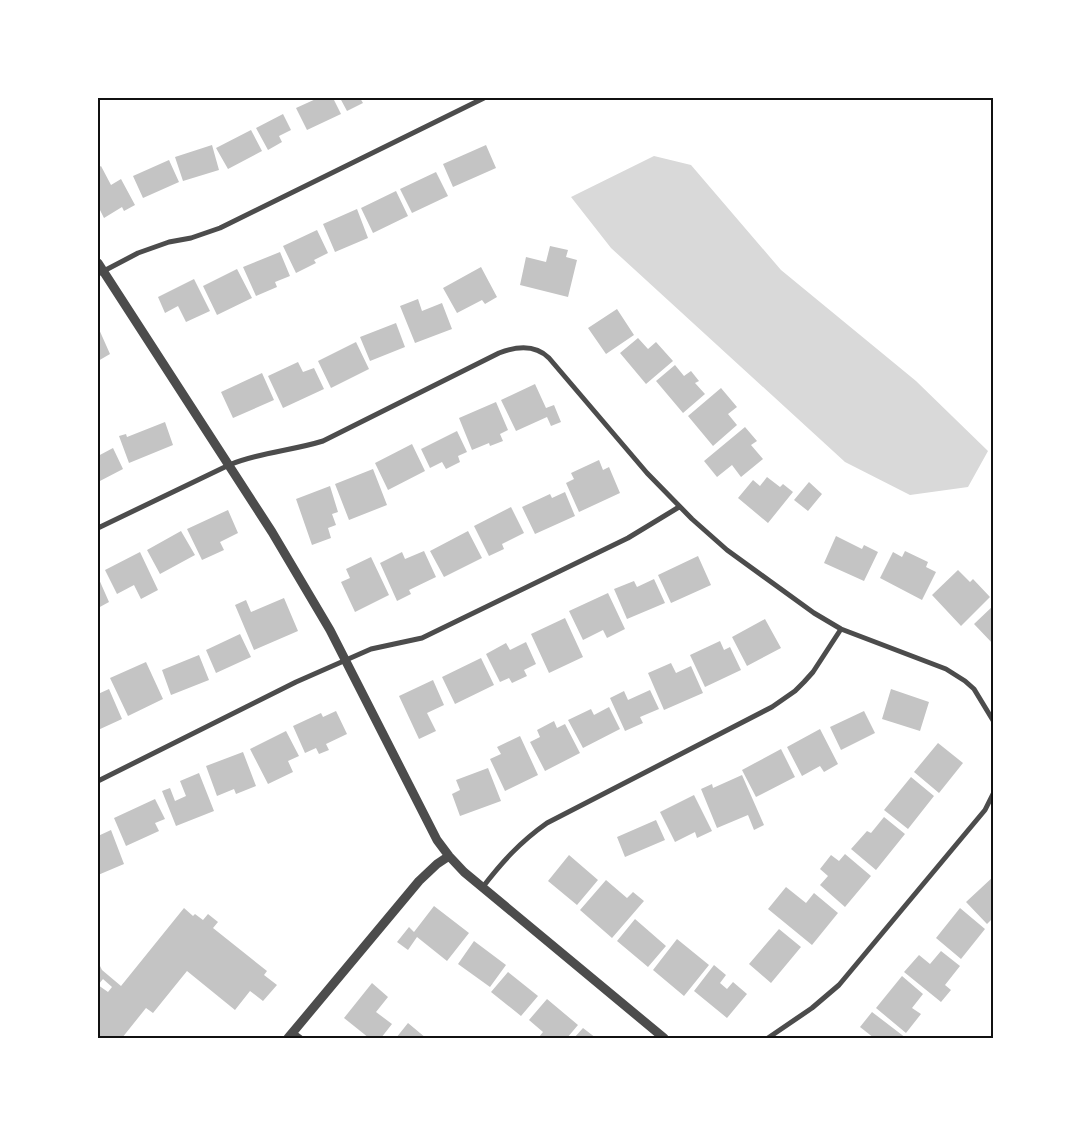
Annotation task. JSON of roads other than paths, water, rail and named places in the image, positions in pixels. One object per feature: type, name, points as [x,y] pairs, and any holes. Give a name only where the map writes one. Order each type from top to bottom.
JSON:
[{"type":"street","points":[[100,272],[138,253],[220,228],[484,98]]},
{"type":"street","points":[[98,263],[100,272],[272,532],[330,630],[437,840],[449,856],[482,888],[664,1038]]},
{"type":"street","points":[[98,528],[244,458],[271,451],[300,448],[323,441],[500,353],[513,348],[529,347],[544,353],[549,358],[647,473],[679,507],[727,550],[814,614],[841,629],[946,669],[974,689],[993,721]]},
{"type":"street","points":[[98,781],[296,682],[371,649],[422,638],[628,538],[679,507]]},
{"type":"street","points":[[482,888],[506,858],[532,833],[547,823],[772,706],[795,692],[813,672],[841,629]]},
{"type":"street","points":[[768,1038],[812,1008],[839,986],[985,810],[994,792]]},
{"type":"street","points":[[294,1036],[419,881],[437,864],[449,856]]}]
